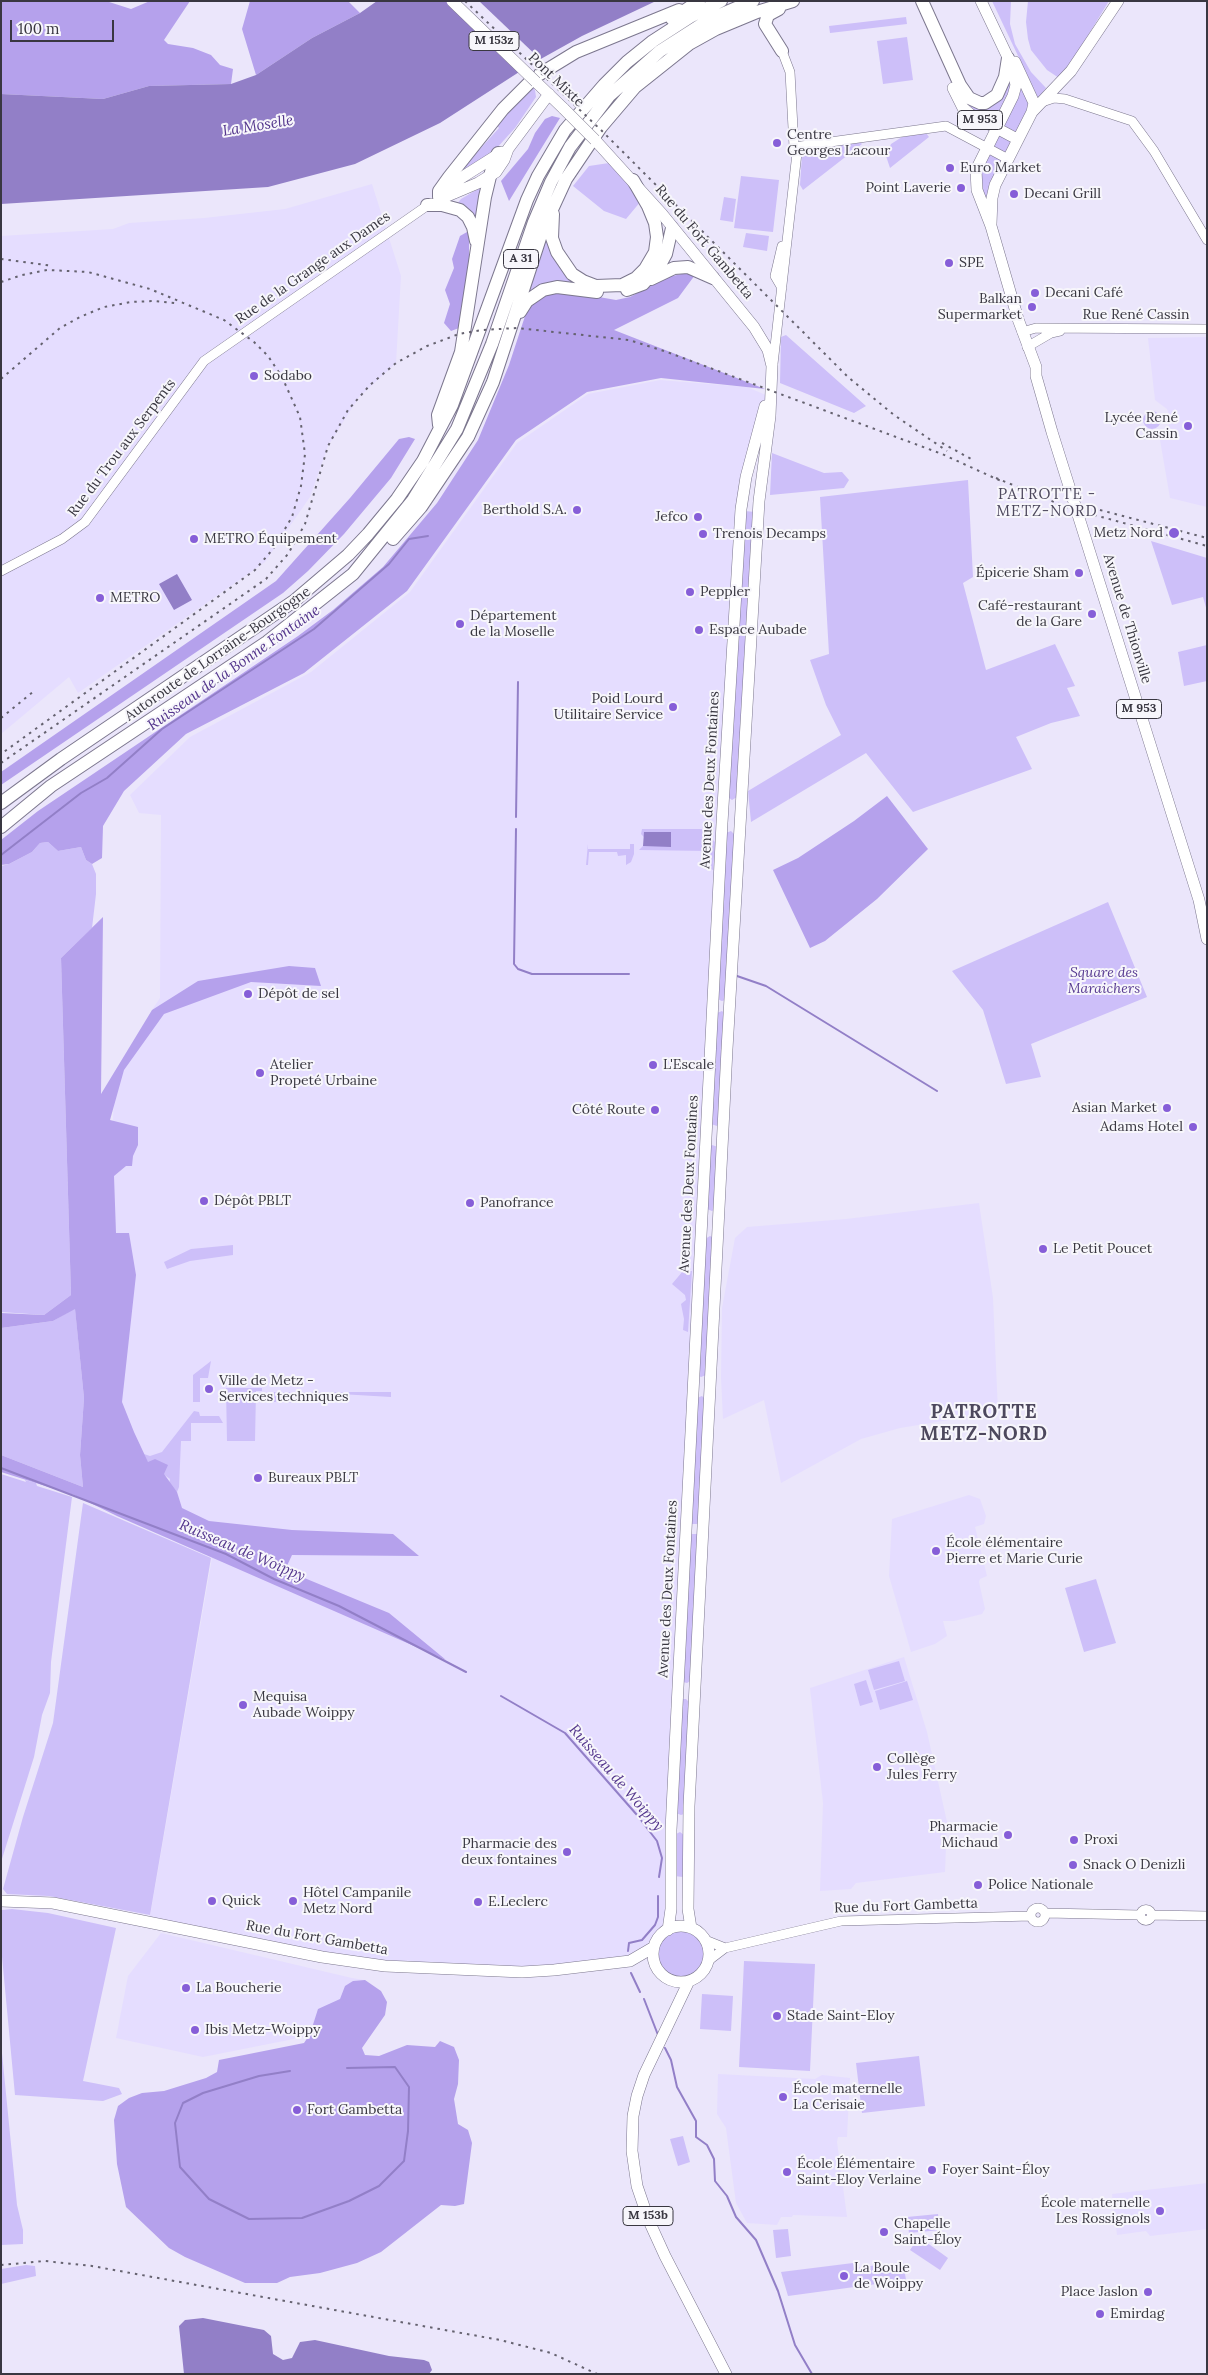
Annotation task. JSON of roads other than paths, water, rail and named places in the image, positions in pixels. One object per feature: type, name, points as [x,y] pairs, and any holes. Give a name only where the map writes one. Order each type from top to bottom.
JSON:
[{"type":"highway","name":"Autoroute de Lorraine-Bourgogne","points":[[1,802],[61,759],[248,634],[320,580],[348,556],[388,511],[423,461],[439,432],[466,374],[527,200],[564,130],[604,84],[627,62],[653,41],[690,17],[721,1]]},
{"type":"highway","name":"Autoroute de Lorraine-Bourgogne","points":[[1,827],[51,786],[266,642],[354,574],[414,500],[457,429],[492,344],[534,222],[551,182],[570,146],[609,96],[660,50],[710,19],[752,1]]},
{"type":"highway","points":[[503,353],[543,228],[582,152],[600,127],[635,87],[665,61],[689,44],[716,29],[757,12],[794,1]]},
{"type":"highway","points":[[782,52],[767,29],[765,20],[768,15],[794,1]]},
{"type":"highway","points":[[912,1],[953,88]]},
{"type":"highway","points":[[922,1],[960,85],[969,98],[985,103],[997,95],[1005,77],[1008,58]]},
{"type":"highway","points":[[439,198],[439,191],[448,177],[503,109],[537,78],[576,52],[694,4]]},
{"type":"highway","points":[[564,130],[582,98],[601,77],[648,36],[694,4]]},
{"type":"highway","points":[[439,432],[438,415],[461,352],[476,248],[490,177],[503,151]]},
{"type":"highway","points":[[557,199],[552,218],[552,238],[556,252],[563,263],[572,274],[583,281],[602,286],[622,285],[636,278],[645,269],[655,252],[657,237],[655,223],[648,206],[633,180]]},
{"type":"highway","points":[[427,205],[442,205],[460,210],[468,217],[473,227],[476,248]]},
{"type":"highway","points":[[643,284],[653,274],[666,254],[672,228]]},
{"type":"highway","points":[[354,574],[396,535],[421,507],[452,464],[481,410],[521,311],[527,301],[535,294],[557,287],[607,293],[621,292],[643,284],[674,268],[688,267],[713,278]]},
{"type":"main road","name":"Pont Mixte","points":[[452,1],[537,78],[549,94],[595,140]]},
{"type":"main road","name":"M 953","points":[[981,1],[1034,99],[1036,107],[995,185],[992,198],[991,226]]},
{"type":"main road","points":[[1036,107],[1071,71],[1118,1]]},
{"type":"main road","name":"M 953","points":[[991,226],[982,209],[975,177],[1015,91],[1014,72],[1001,39]]},
{"type":"main road","name":"M 953","points":[[953,88],[963,108],[970,114],[1018,139]]},
{"type":"main road","points":[[439,198],[461,178],[503,151],[549,94]]},
{"type":"main road","points":[[535,113],[547,109],[564,109]]},
{"type":"main road","name":"Rue du Fort Gambetta","points":[[595,140],[633,180],[759,334],[770,358],[772,379]]},
{"type":"main road","points":[[439,198],[490,177]]},
{"type":"main road","name":"Avenue de Thionville","points":[[991,226],[1022,332],[1036,367],[1036,376],[1198,900],[1207,939]]},
{"type":"main road","name":"Avenue des Deux Fontaines","points":[[691,1928],[688,1879],[689,1806],[726,1076],[760,501],[770,416],[772,379]]},
{"type":"main road","name":"Avenue des Deux Fontaines","points":[[668,1930],[677,1706],[722,823],[741,509],[746,477],[772,379]]},
{"type":"main road","name":"Avenue de Thionville","points":[[1198,900],[1207,915]]},
{"type":"main road","name":"Rue du Fort Gambetta","points":[[1,1901],[53,1903],[322,1957],[385,1966],[522,1972],[562,1970],[630,1961],[646,1964],[658,1969]]},
{"type":"main road","points":[[683,1926],[691,1928],[705,1940],[709,1954],[708,1960],[701,1973],[689,1981],[682,1982],[669,1979],[658,1969],[653,1954],[654,1947],[659,1937],[668,1930],[683,1926]]},
{"type":"main road","name":"Rue du Fort Gambetta","points":[[630,1961],[654,1947]]},
{"type":"main road","points":[[669,1979],[676,2007]]},
{"type":"main road","name":"M 153b","points":[[689,1981],[644,2075],[633,2116],[632,2151],[637,2186],[665,2256],[726,2374]]},
{"type":"street","name":"Avenue des Deux Fontaines","points":[[772,379],[797,153],[794,147],[790,72],[782,52]]},
{"type":"street","points":[[1036,107],[1054,98],[1065,99],[1132,121],[1154,151],[1207,240]]},
{"type":"street","points":[[794,147],[940,126],[954,130],[1008,159]]},
{"type":"street","name":"Rue de la Grange aux Dames","points":[[204,361],[439,198]]},
{"type":"street","name":"Rue René Cassin","points":[[1022,332],[1036,328],[1207,329]]},
{"type":"street","name":"Rue René Cassin","points":[[1027,347],[1051,333],[1065,329]]},
{"type":"street","name":"Rue du Trou aux Serpents","points":[[1,571],[62,539],[85,522],[204,361]]},
{"type":"street","name":"Rue du Fort Gambetta","points":[[708,1960],[725,1948],[841,1921],[1031,1916],[1031,1912],[1036,1908],[1043,1909],[1046,1913],[1140,1915],[1142,1919],[1146,1920],[1152,1915],[1207,1916]]},
{"type":"street","points":[[705,1940],[725,1948]]},
{"type":"water","name":"La Moselle","points":[[377,1],[656,1],[582,36],[530,65],[440,123],[355,164],[268,187],[1,204],[1,94],[103,99],[149,86],[231,84],[256,75],[312,38],[360,13]]},
{"type":"water","points":[[177,574],[192,600],[174,610],[159,584]]},
{"type":"water","points":[[644,832],[671,832],[671,847],[643,846]]},
{"type":"water","points":[[203,2318],[264,2330],[271,2336],[273,2354],[283,2360],[292,2358],[300,2342],[315,2340],[389,2356],[424,2360],[429,2362],[432,2370],[429,2374],[184,2374],[179,2326],[185,2320]]},
{"type":"waterway","name":"Ruisseau de la Bonne Fontaine","points":[[1,855],[81,793],[107,778],[162,729],[314,629],[389,564],[409,539],[428,536]]},
{"type":"waterway","name":"Ruisseau de la Bonne Fontaine","points":[[516,817],[518,682]]},
{"type":"waterway","name":"Ruisseau de la Bonne Fontaine","points":[[516,829],[514,964],[518,969],[532,974],[629,974]]},
{"type":"waterway","name":"Ruisseau de la Bonne Fontaine","points":[[737,976],[766,986],[937,1091]]},
{"type":"waterway","name":"Ruisseau de Woippy","points":[[1,1468],[226,1554],[274,1579],[339,1606],[466,1672]]},
{"type":"waterway","name":"Ruisseau de Woippy","points":[[501,1696],[565,1733],[637,1815],[657,1841],[662,1858],[659,1877]]},
{"type":"waterway","name":"Ruisseau de Woippy","points":[[628,1951],[629,1943],[642,1940],[655,1925],[658,1917],[658,1896]]},
{"type":"waterway","name":"Ruisseau de Woippy","points":[[631,1973],[640,1992]]},
{"type":"waterway","name":"Ruisseau de Woippy","points":[[644,1999],[658,2035]]},
{"type":"waterway","name":"Ruisseau de Woippy","points":[[665,2048],[671,2060],[677,2087],[696,2121],[696,2137],[707,2145],[714,2159],[715,2181],[727,2196],[736,2217],[756,2240],[778,2291],[795,2345],[812,2374]]},
{"type":"waterway","points":[[290,2071],[259,2076],[203,2093],[183,2103],[175,2123],[180,2167],[209,2199],[249,2219],[302,2218],[349,2201],[379,2186],[404,2161],[408,2131],[409,2087],[395,2067],[347,2068]]},
{"type":"railway","points":[[465,1],[602,131],[848,377],[894,415],[947,451]]},
{"type":"railway","points":[[1,259],[53,266]]},
{"type":"railway","points":[[1,282],[47,270],[88,272],[150,289],[224,320],[254,342],[268,356],[282,377],[300,417],[305,454],[301,486],[292,517],[273,549],[255,570],[1,754]]},
{"type":"railway","points":[[1,379],[60,328],[80,317],[104,307],[131,302],[154,301],[175,303]]},
{"type":"railway","points":[[1,763],[266,579],[288,554],[305,524],[328,446],[348,410],[370,385],[396,363],[427,346],[459,334],[482,330],[517,328],[629,340],[667,352],[942,454],[1001,481]]},
{"type":"railway","points":[[942,443],[973,460]]},
{"type":"railway","points":[[996,478],[1069,508],[1207,546]]},
{"type":"railway","points":[[1100,510],[1207,538]]},
{"type":"railway","points":[[1,718],[34,691]]},
{"type":"railway","points":[[1,2265],[45,2261],[92,2266],[500,2340],[551,2353],[597,2374]]},
{"type":"place","name":"Centre Georges Lacour","points":[[777,143]]},
{"type":"place","name":"Euro Market","points":[[950,168]]},
{"type":"place","name":"Point Laverie","points":[[961,188]]},
{"type":"place","name":"Decani Grill","points":[[1014,194]]},
{"type":"place","name":"SPE","points":[[949,263]]},
{"type":"place","name":"Decani Café","points":[[1035,293]]},
{"type":"place","name":"Balkan Supermarket","points":[[1032,307]]},
{"type":"place","name":"Sodabo","points":[[254,376]]},
{"type":"place","name":"Lycée René Cassin","points":[[1188,426]]},
{"type":"place","name":"Berthold S.A.","points":[[577,510]]},
{"type":"place","name":"Jefco","points":[[698,517]]},
{"type":"place","name":"Metz Nord","points":[[1174,533]]},
{"type":"place","name":"Trenois Decamps","points":[[703,534]]},
{"type":"place","name":"METRO Équipement","points":[[194,539]]},
{"type":"place","name":"Épicerie Sham","points":[[1079,573]]},
{"type":"place","name":"Peppler","points":[[690,592]]},
{"type":"place","name":"METRO","points":[[100,598]]},
{"type":"place","name":"Café-restaurant de la Gare","points":[[1092,614]]},
{"type":"place","name":"Département de la Moselle","points":[[460,624]]},
{"type":"place","name":"Espace Aubade","points":[[699,630]]},
{"type":"place","name":"Poid Lourd Utilitaire Service","points":[[673,707]]},
{"type":"place","name":"Dépôt de sel","points":[[248,994]]},
{"type":"place","name":"L'Escale","points":[[653,1065]]},
{"type":"place","name":"Atelier Propeté Urbaine","points":[[260,1073]]},
{"type":"place","name":"Asian Market","points":[[1167,1108]]},
{"type":"place","name":"Côté Route","points":[[655,1110]]},
{"type":"place","name":"Adams Hotel","points":[[1193,1127]]},
{"type":"place","name":"Dépôt PBLT","points":[[204,1201]]},
{"type":"place","name":"Panofrance","points":[[470,1203]]},
{"type":"place","name":"Le Petit Poucet","points":[[1043,1249]]},
{"type":"place","name":"Ville de Metz - Services techniques","points":[[209,1389]]},
{"type":"place","name":"Bureaux PBLT","points":[[258,1478]]},
{"type":"place","name":"École élémentaire Pierre et Marie Curie","points":[[936,1551]]},
{"type":"place","name":"Mequisa Aubade Woippy","points":[[243,1705]]},
{"type":"place","name":"Collège Jules Ferry","points":[[877,1767]]},
{"type":"place","name":"Pharmacie Michaud","points":[[1008,1835]]},
{"type":"place","name":"Proxi","points":[[1074,1840]]},
{"type":"place","name":"Pharmacie des deux fontaines","points":[[567,1852]]},
{"type":"place","name":"Snack O Denizli","points":[[1073,1865]]},
{"type":"place","name":"Police Nationale","points":[[978,1885]]},
{"type":"place","name":"Quick","points":[[212,1901]]},
{"type":"place","name":"Hôtel Campanile Metz Nord","points":[[293,1901]]},
{"type":"place","name":"E.Leclerc","points":[[478,1902]]},
{"type":"place","name":"La Boucherie","points":[[186,1988]]},
{"type":"place","name":"Stade Saint-Eloy","points":[[777,2016]]},
{"type":"place","name":"Ibis Metz-Woippy","points":[[195,2030]]},
{"type":"place","name":"École maternelle La Cerisaie","points":[[783,2097]]},
{"type":"place","name":"Fort Gambetta","points":[[297,2110]]},
{"type":"place","name":"Foyer Saint-Éloy","points":[[932,2170]]},
{"type":"place","name":"École Élémentaire Saint-Eloy Verlaine","points":[[787,2172]]},
{"type":"place","name":"École maternelle Les Rossignols","points":[[1160,2211]]},
{"type":"place","name":"Chapelle Saint-Éloy","points":[[884,2232]]},
{"type":"place","name":"La Boule de Woippy","points":[[844,2276]]},
{"type":"place","name":"Place Jaslon","points":[[1148,2292]]},
{"type":"place","name":"Emirdag","points":[[1100,2314]]},
{"type":"district","name":"PATROTTE - METZ-NORD","points":[[1047,504]]},
{"type":"district","name":"PATROTTE METZ-NORD","points":[[984,1424]]},
{"type":"park label","name":"Square des Maraichers","points":[[1104,982]]}]
